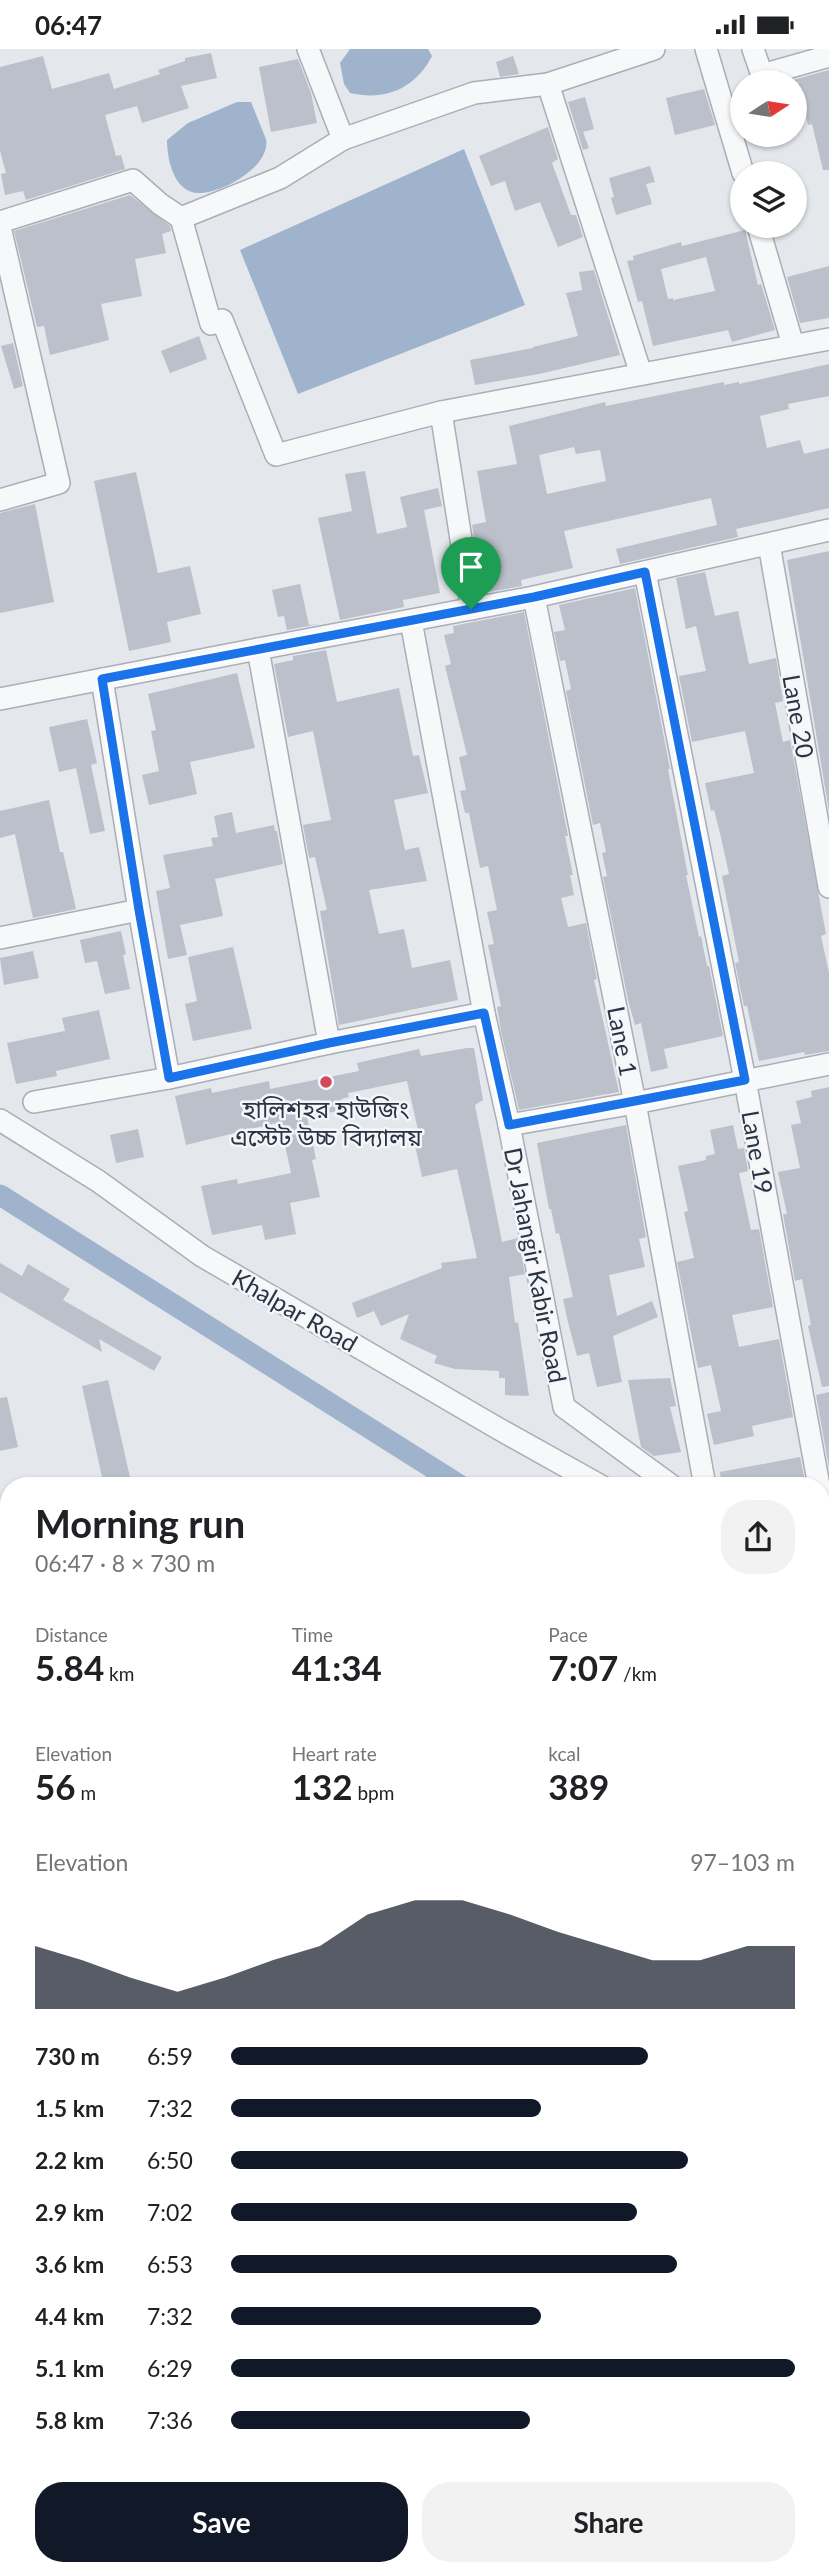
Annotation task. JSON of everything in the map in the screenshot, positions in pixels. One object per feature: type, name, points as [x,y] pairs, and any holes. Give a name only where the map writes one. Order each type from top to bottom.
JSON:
[{"type":"street","points":[[308,49],[343,139]]},
{"type":"street","points":[[181,218],[280,178],[343,139],[474,93],[548,84],[654,49]]},
{"type":"street","points":[[706,49],[739,161]]},
{"type":"street","points":[[753,49],[762,75],[828,54]]},
{"type":"street","points":[[548,84],[641,374]]},
{"type":"street","points":[[0,500],[59,483],[0,224],[133,180],[181,218],[211,324],[222,320],[276,455],[440,412],[829,339]]},
{"type":"street","points":[[762,238],[793,345]]},
{"type":"street","points":[[440,412],[471,609]]},
{"type":"street","points":[[0,699],[534,597],[829,530]]},
{"type":"street","name":"Lane 20","points":[[769,544],[829,887]]},
{"type":"street","name":"Lane 19","points":[[645,572],[745,1080],[817,1477]]},
{"type":"street","name":"Lane 1","points":[[534,597],[635,1103],[703,1477]]},
{"type":"street","name":"Dr Jahangir Kabir Road","points":[[411,621],[484,1013],[509,1125],[564,1407],[660,1477]]},
{"type":"street","points":[[258,649],[329,1043]]},
{"type":"street","points":[[102,679],[169,1078]]},
{"type":"street","points":[[0,938],[139,910]]},
{"type":"street","points":[[34,1102],[169,1078],[484,1013]]},
{"type":"street","points":[[509,1125],[829,1064]]},
{"type":"street","name":"Khalpar Road","points":[[0,1120],[98,1181],[202,1256],[499,1430],[585,1477]]},
{"type":"water","points":[[350,49],[428,49],[432,56],[417,77],[398,90],[387,94],[363,95],[350,93],[344,84],[340,63]]},
{"type":"water","points":[[237,102],[251,102],[266,139],[261,160],[230,184],[206,192],[188,191],[173,172],[167,140],[188,123]]},
{"type":"water","points":[[464,149],[525,305],[298,394],[240,250]]},
{"type":"building","points":[[211,53],[217,78],[181,86],[189,108],[142,123],[137,106],[105,115],[116,156],[121,155],[125,169],[26,200],[23,191],[5,195],[1,174],[6,173],[0,151],[0,67],[43,56],[52,89],[109,73],[114,89],[160,74],[158,70],[185,61],[185,58]]},
{"type":"building","points":[[513,56],[519,74],[500,77],[496,62]]},
{"type":"building","points":[[298,59],[311,93],[317,123],[271,132],[259,67]]},
{"type":"building","points":[[829,70],[829,170],[823,170],[812,124],[808,125],[807,76]]},
{"type":"building","points":[[704,89],[715,125],[675,135],[666,98]]},
{"type":"building","points":[[585,97],[594,129],[583,132],[589,148],[583,150],[568,102]]},
{"type":"building","points":[[548,127],[558,159],[552,163],[571,215],[576,215],[583,237],[558,247],[540,202],[515,211],[505,181],[491,186],[479,156]]},
{"type":"building","points":[[650,166],[655,182],[646,184],[652,204],[616,215],[609,178]]},
{"type":"building","points":[[130,195],[170,226],[171,231],[162,234],[166,253],[135,259],[142,296],[101,304],[109,340],[50,355],[44,326],[37,327],[14,231]]},
{"type":"building","points":[[730,234],[730,238],[747,238],[758,285],[761,284],[775,330],[732,342],[728,330],[653,346],[642,301],[638,302],[627,261],[634,260],[633,256],[681,242],[682,246]],"holes":[[[706,257],[715,291],[668,299],[661,269]]]},
{"type":"building","points":[[829,266],[829,318],[800,323],[787,277]]},
{"type":"building","points":[[594,270],[620,355],[539,374],[475,385],[470,360],[578,336],[566,293],[582,290],[579,272]]},
{"type":"building","points":[[199,336],[207,359],[170,373],[161,351]]},
{"type":"building","points":[[13,343],[23,386],[14,389],[1,346]]},
{"type":"building","points":[[829,364],[829,396],[788,404],[789,409],[760,416],[767,448],[800,440],[804,454],[829,448],[829,508],[736,529],[738,537],[620,564],[616,549],[717,525],[711,498],[564,531],[573,568],[521,580],[522,586],[483,593],[472,525],[486,522],[477,471],[517,464],[509,426],[605,402],[606,406],[724,382],[724,385]],"holes":[[[574,447],[576,454],[600,450],[606,481],[547,494],[539,455]]]},
{"type":"building","points":[[365,471],[377,534],[407,527],[400,497],[438,488],[442,506],[424,510],[440,593],[403,600],[404,607],[340,620],[318,518],[352,511],[345,474]]},
{"type":"building","points":[[136,472],[158,573],[190,566],[201,614],[167,622],[171,642],[129,651],[94,481]]},
{"type":"building","points":[[35,504],[54,602],[0,613],[0,513]]},
{"type":"building","points":[[829,551],[829,811],[787,560]]},
{"type":"building","points":[[705,572],[715,616],[738,611],[749,664],[776,658],[783,701],[775,703],[783,742],[790,740],[826,934],[821,936],[829,973],[829,1051],[805,1055],[804,1052],[759,1061],[747,1006],[744,1006],[735,963],[739,962],[722,876],[729,874],[705,783],[754,773],[745,731],[692,742],[679,676],[706,671],[696,626],[686,629],[676,578]]},
{"type":"building","points":[[300,584],[309,625],[320,624],[287,630],[284,616],[278,617],[272,590]]},
{"type":"building","points":[[635,588],[670,769],[686,875],[723,1036],[664,1049],[668,1068],[651,1072],[641,1023],[635,1025],[628,1000],[603,877],[607,876],[602,853],[606,852],[600,823],[593,825],[566,691],[571,689],[565,660],[560,661],[554,632],[565,630],[559,605]]},
{"type":"building","points":[[524,612],[568,836],[565,836],[574,895],[561,898],[568,927],[586,923],[597,979],[594,980],[619,1092],[519,1110],[501,1031],[497,1007],[501,1006],[488,945],[494,944],[487,912],[497,910],[488,866],[480,868],[469,813],[465,813],[460,791],[466,790],[459,757],[467,755],[445,666],[451,664],[444,635],[454,633],[453,626]]},
{"type":"building","points":[[326,650],[337,702],[399,688],[413,756],[419,755],[428,793],[394,800],[405,850],[419,847],[427,881],[369,890],[379,934],[404,929],[412,968],[450,960],[458,1000],[339,1025],[320,911],[327,910],[315,857],[309,858],[303,825],[331,820],[313,731],[288,737],[274,664],[293,660],[293,656]]},
{"type":"building","points":[[237,673],[255,748],[190,762],[197,794],[149,805],[142,775],[159,771],[151,731],[156,730],[148,694]]},
{"type":"building","points":[[87,719],[97,763],[91,765],[105,831],[90,834],[76,768],[59,772],[49,727]]},
{"type":"building","points":[[49,800],[76,909],[33,918],[15,834],[0,838],[0,811]]},
{"type":"building","points":[[232,812],[236,833],[274,825],[283,864],[215,879],[223,916],[180,925],[187,955],[168,959],[156,891],[170,888],[163,855],[213,846],[211,838],[218,837],[214,816]]},
{"type":"building","points":[[121,931],[130,989],[105,994],[97,961],[85,963],[80,940]]},
{"type":"building","points":[[233,947],[252,1029],[193,1041],[185,1004],[197,1001],[188,957]]},
{"type":"building","points":[[33,951],[39,978],[4,985],[0,958]]},
{"type":"building","points":[[99,1010],[110,1059],[56,1071],[57,1076],[16,1084],[7,1043],[65,1031],[62,1018]]},
{"type":"building","points":[[474,1048],[483,1100],[475,1105],[502,1242],[518,1238],[525,1274],[509,1277],[529,1396],[505,1395],[505,1378],[499,1378],[499,1371],[455,1369],[434,1363],[437,1356],[400,1339],[409,1314],[381,1326],[374,1311],[357,1318],[352,1303],[442,1268],[441,1263],[477,1258],[457,1169],[422,1177],[412,1131],[418,1130],[407,1081],[348,1093],[349,1097],[341,1099],[343,1110],[307,1117],[316,1159],[312,1160],[320,1197],[290,1203],[296,1234],[265,1240],[262,1225],[212,1235],[201,1186],[237,1179],[238,1184],[291,1173],[280,1122],[186,1145],[175,1096],[211,1088],[212,1093],[269,1081],[270,1089],[359,1071],[357,1063],[419,1049],[421,1056]]},
{"type":"building","points":[[829,1087],[829,1386],[822,1387],[808,1326],[811,1325],[802,1279],[795,1281],[783,1214],[787,1214],[778,1172],[800,1168],[791,1125],[801,1123],[796,1101],[812,1097],[811,1091]]},
{"type":"building","points":[[626,1125],[646,1237],[639,1239],[645,1267],[609,1275],[617,1316],[652,1301],[658,1317],[613,1336],[622,1382],[597,1387],[589,1353],[577,1356],[568,1322],[563,1299],[573,1297],[559,1233],[556,1234],[549,1209],[537,1143]]},
{"type":"building","points":[[733,1125],[738,1149],[744,1148],[748,1171],[739,1173],[751,1230],[759,1229],[773,1307],[732,1315],[739,1347],[779,1339],[793,1417],[752,1426],[754,1436],[714,1445],[707,1414],[721,1411],[711,1365],[698,1368],[677,1262],[694,1258],[684,1212],[688,1211],[678,1166],[706,1160],[706,1156],[715,1154],[710,1130]]},
{"type":"building","points":[[138,1129],[144,1157],[116,1163],[110,1135]]},
{"type":"building","points":[[0,1263],[22,1276],[28,1264],[70,1289],[63,1300],[162,1357],[154,1371],[99,1339],[102,1352],[0,1292]]},
{"type":"building","points":[[670,1378],[676,1406],[670,1407],[681,1452],[654,1456],[641,1447],[628,1380]]},
{"type":"building","points":[[108,1380],[130,1477],[102,1477],[82,1386]]},
{"type":"building","points":[[829,1392],[829,1468],[816,1395]]},
{"type":"building","points":[[7,1397],[18,1447],[0,1451],[0,1398]]},
{"type":"building","points":[[800,1457],[804,1477],[721,1477],[720,1472]]},
{"type":"waterway","points":[[0,1195],[447,1477]]},
{"type":"place","name":"হালিশহর হাউজিং এস্টেট উচ্চ বিদ্যালয়","points":[[326,1082]]},
{"type":"route","points":[[645,572],[745,1080],[509,1125],[484,1013],[169,1078],[102,679],[471,609],[645,572]]}]
